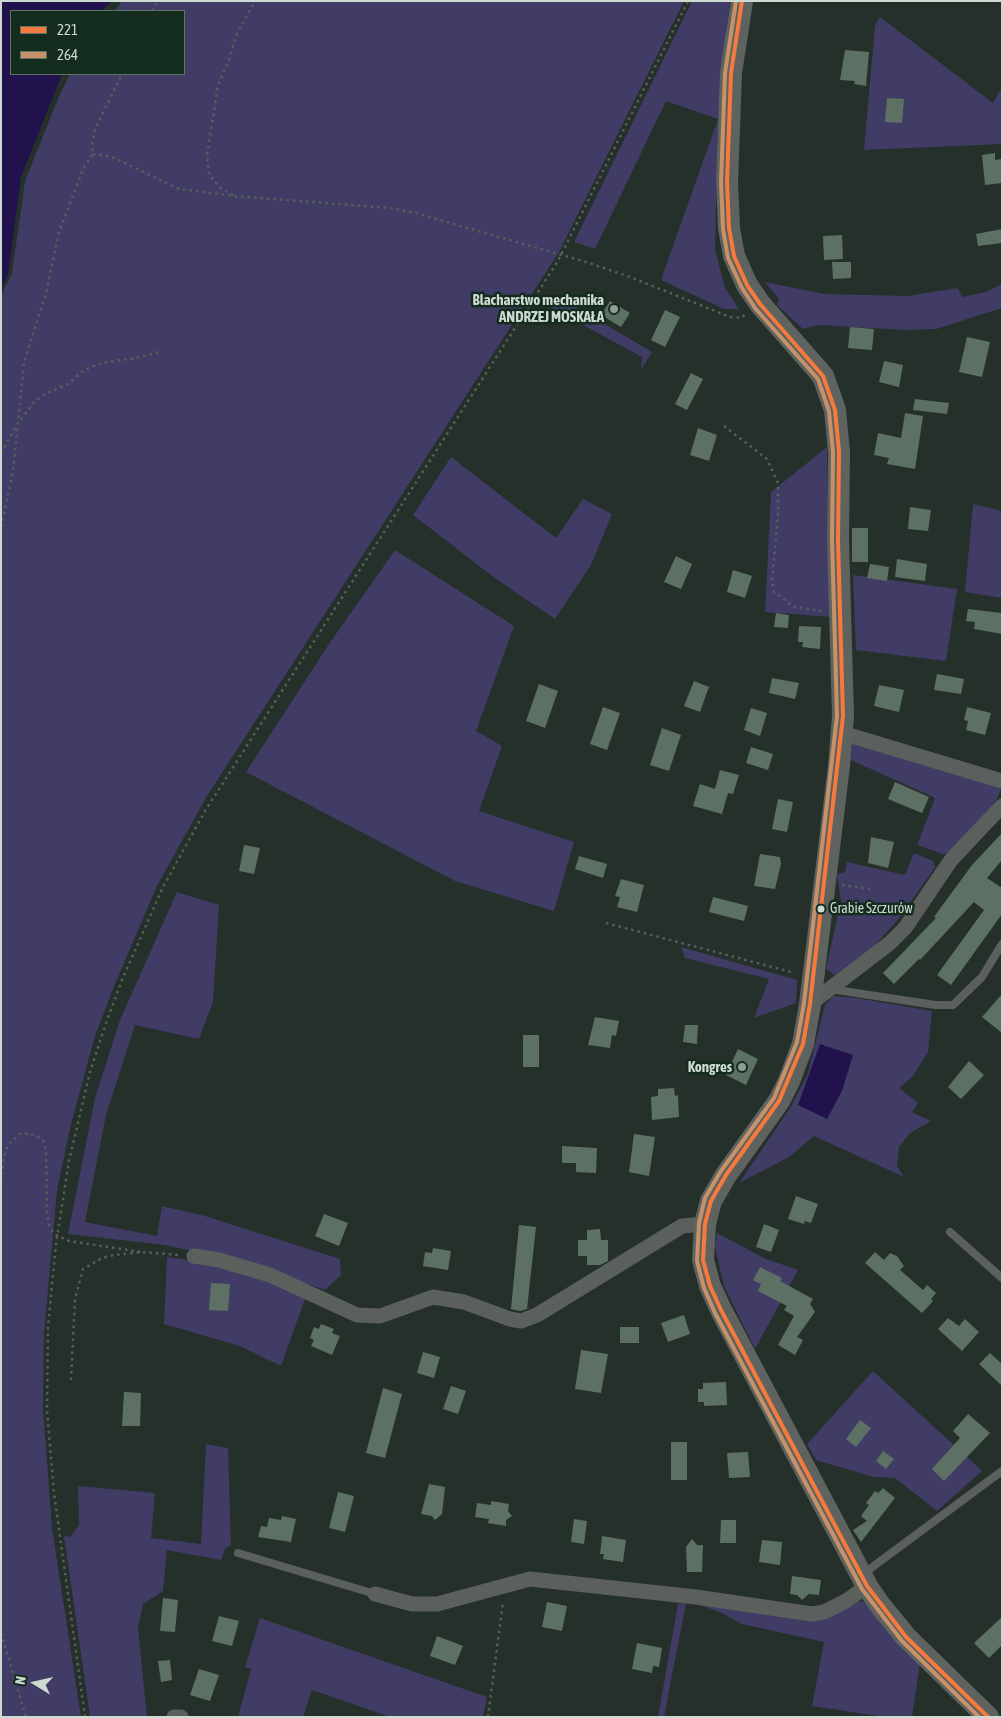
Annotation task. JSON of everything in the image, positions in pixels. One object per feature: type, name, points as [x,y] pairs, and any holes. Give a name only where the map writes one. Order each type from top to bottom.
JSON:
[{"type":"street","points":[[742,1],[731,73],[728,219],[739,270],[760,304],[815,364],[823,376],[832,400],[838,429],[839,452],[842,733],[821,983],[810,1004],[803,1044],[789,1081],[767,1120],[720,1184],[711,1201],[705,1224],[703,1260],[710,1286],[720,1310],[864,1580],[906,1637],[988,1717]]},
{"type":"street","points":[[842,733],[1002,781]]},
{"type":"street","points":[[821,983],[890,943],[905,928],[951,860],[1002,806]]},
{"type":"street","points":[[194,1256],[228,1262],[270,1275],[314,1293],[357,1315],[380,1316],[433,1297],[464,1302],[510,1319],[521,1321],[537,1315],[682,1226],[705,1224]]},
{"type":"street","points":[[375,1594],[412,1604],[437,1604],[530,1579],[696,1597],[812,1614],[824,1612],[846,1601],[864,1580]]},
{"type":"street","points":[[174,1717],[181,1717]]},
{"type":"lane","points":[[821,983],[935,1005],[953,1005],[982,977],[1002,944]]},
{"type":"lane","points":[[950,1232],[1002,1278]]},
{"type":"lane","points":[[864,1580],[1002,1471]]},
{"type":"lane","points":[[238,1553],[375,1594]]},
{"type":"path","points":[[234,196],[220,187],[209,174],[207,154],[218,85],[228,63],[236,36],[255,1]]},
{"type":"path","points":[[85,1717],[54,1493],[47,1411],[48,1327],[57,1237],[69,1161],[90,1072],[122,980],[163,887],[205,811],[279,693],[479,387],[561,256],[688,1]]},
{"type":"path","points":[[1,526],[13,472],[24,363],[46,293],[59,232],[83,170],[93,154],[92,144],[95,129],[122,75]]},
{"type":"path","points":[[93,154],[112,157],[179,189],[234,196],[390,208],[492,234],[630,277],[730,317],[741,318],[760,304]]},
{"type":"path","points":[[1,453],[18,423],[35,400],[68,384],[84,370],[111,360],[135,358],[158,352]]},
{"type":"path","points":[[724,426],[768,459],[778,483],[774,592],[794,607],[841,614]]},
{"type":"path","points":[[837,884],[870,889]]},
{"type":"path","points":[[606,923],[821,983]]},
{"type":"path","points":[[1,1181],[4,1156],[8,1145],[20,1133],[29,1133],[43,1141],[48,1165],[49,1225],[57,1237],[69,1241],[141,1252],[194,1256]]},
{"type":"path","points":[[71,1380],[75,1299],[83,1270],[102,1258],[141,1252]]},
{"type":"path","points":[[488,1717],[505,1585]]},
{"type":"path","points":[[1,1633],[27,1717]]},
{"type":"shaded area","points":[[1,1],[112,1],[102,10],[10,10],[10,75],[62,75],[21,177],[8,274],[1,289]]},
{"type":"shaded area","points":[[122,1],[684,1],[559,252],[207,796],[157,886],[115,984],[95,1036],[71,1124],[57,1190],[44,1334],[43,1408],[52,1528],[81,1717],[1,1717],[1,296],[12,273],[25,181],[70,75],[185,75],[185,10],[116,10]]},
{"type":"shaded area","points":[[692,1],[730,1],[718,120],[715,249],[725,288],[739,309],[724,309],[661,280],[718,119],[666,101],[595,249],[574,242]]},
{"type":"shaded area","points":[[880,17],[993,103],[1002,87],[1002,144],[864,150],[875,26]]},
{"type":"shaded area","points":[[765,282],[824,294],[908,296],[958,288],[962,297],[986,292],[1002,284],[1002,308],[936,329],[906,330],[818,325],[803,329],[777,305],[779,299]]},
{"type":"shaded area","points":[[561,298],[652,352],[641,370],[642,357],[550,307]]},
{"type":"shaded area","points":[[827,447],[827,540],[832,617],[765,612],[771,492]]},
{"type":"shaded area","points":[[451,457],[556,538],[583,499],[612,514],[591,565],[555,619],[496,579],[413,515]]},
{"type":"shaded area","points":[[973,504],[1002,511],[1002,598],[965,592]]},
{"type":"shaded area","points":[[395,550],[514,626],[476,731],[502,746],[479,811],[574,842],[554,911],[455,881],[246,772],[329,644]]},
{"type":"shaded area","points":[[853,575],[957,589],[946,661],[856,650]]},
{"type":"shaded area","points":[[852,743],[997,785],[1001,789],[997,799],[969,833],[951,852],[943,854],[917,845],[935,798],[851,760]]},
{"type":"shaded area","points":[[914,853],[933,861],[935,867],[901,916],[869,952],[835,975],[826,969],[841,901],[837,874],[845,872],[847,862],[905,875]]},
{"type":"shaded area","points":[[177,892],[219,905],[213,1002],[199,1039],[135,1025],[106,1115],[85,1222],[157,1236],[162,1206],[205,1216],[340,1259],[341,1275],[325,1290],[239,1261],[165,1245],[68,1234],[95,1098],[120,1020]]},
{"type":"shaded area","points":[[681,947],[797,980],[796,1003],[754,1018],[769,979],[685,958]]},
{"type":"shaded area","points":[[833,996],[932,1011],[928,1052],[912,1077],[899,1088],[918,1103],[912,1112],[931,1121],[910,1133],[899,1147],[897,1166],[904,1177],[814,1136],[789,1157],[739,1183],[790,1108],[807,1076],[825,1005]]},
{"type":"shaded area","points":[[820,1044],[853,1055],[842,1091],[827,1119],[798,1105]]},
{"type":"shaded area","points":[[717,1233],[764,1258],[798,1270],[755,1349],[724,1286],[715,1247]]},
{"type":"shaded area","points":[[167,1257],[218,1264],[306,1296],[281,1366],[240,1346],[164,1324]]},
{"type":"shaded area","points":[[873,1371],[982,1471],[937,1511],[895,1478],[874,1477],[816,1460],[807,1444]]},
{"type":"shaded area","points":[[206,1444],[228,1448],[231,1545],[225,1549],[221,1560],[167,1550],[163,1591],[143,1604],[138,1629],[147,1717],[90,1717],[64,1536],[70,1537],[79,1525],[78,1486],[155,1493],[151,1538],[201,1544]]},
{"type":"shaded area","points":[[863,1601],[888,1632],[920,1663],[912,1717],[885,1717],[812,1706],[824,1642],[742,1624],[722,1613],[697,1604],[824,1620],[857,1602]]},
{"type":"shaded area","points":[[686,1603],[664,1717],[658,1717],[678,1604]]},
{"type":"shaded area","points":[[260,1618],[487,1697],[483,1717],[390,1717],[312,1690],[303,1717],[238,1717],[251,1669],[245,1667]]},
{"type":"building","points":[[845,50],[869,52],[866,86],[854,84],[855,81],[840,80]]},
{"type":"building","points":[[887,98],[904,99],[902,123],[885,122]]},
{"type":"building","points":[[995,153],[995,160],[1002,159],[1002,183],[985,185],[982,155]]},
{"type":"building","points":[[1002,229],[1002,243],[978,246],[976,234]]},
{"type":"building","points":[[842,235],[843,259],[824,260],[823,236]]},
{"type":"building","points":[[832,262],[851,262],[851,278],[833,279]]},
{"type":"building","name":"Blacharstwo mechanika ANDRZEJ MOSKAŁA","points":[[610,301],[630,313],[621,327],[601,315]]},
{"type":"building","points":[[665,310],[680,317],[665,347],[651,340]]},
{"type":"building","points":[[850,327],[874,329],[872,350],[848,348]]},
{"type":"building","points":[[967,337],[990,342],[982,377],[959,372]]},
{"type":"building","points":[[884,361],[903,365],[899,387],[879,382]]},
{"type":"building","points":[[691,373],[703,379],[687,410],[675,404]]},
{"type":"building","points":[[915,399],[949,403],[947,414],[913,410]]},
{"type":"building","points":[[905,413],[923,416],[915,469],[887,464],[889,458],[874,455],[878,433],[901,438]]},
{"type":"building","points":[[698,428],[717,435],[709,461],[690,455]]},
{"type":"building","points":[[910,507],[931,510],[928,531],[908,529]]},
{"type":"building","points":[[852,528],[868,528],[868,562],[852,562]]},
{"type":"building","points":[[676,556],[692,564],[681,589],[664,582]]},
{"type":"building","points":[[897,559],[927,564],[925,581],[895,577]]},
{"type":"building","points":[[870,564],[889,567],[887,581],[867,578]]},
{"type":"building","points":[[733,570],[752,576],[745,598],[727,592]]},
{"type":"building","points":[[968,609],[1002,613],[1002,634],[974,629],[975,622],[966,621]]},
{"type":"building","points":[[776,613],[789,615],[788,628],[774,627]]},
{"type":"building","points":[[799,626],[821,627],[820,649],[802,647],[803,642],[798,642]]},
{"type":"building","points":[[937,674],[964,679],[961,694],[934,690]]},
{"type":"building","points":[[772,678],[799,683],[795,699],[769,693]]},
{"type":"building","points":[[694,681],[709,687],[700,712],[684,706]]},
{"type":"building","points":[[539,684],[558,691],[545,728],[526,721]]},
{"type":"building","points":[[879,685],[904,690],[899,712],[874,706]]},
{"type":"building","points":[[603,707],[620,713],[607,750],[590,744]]},
{"type":"building","points":[[967,707],[991,713],[985,735],[966,730],[968,721],[964,720]]},
{"type":"building","points":[[751,708],[767,713],[760,736],[744,730]]},
{"type":"building","points":[[662,728],[681,735],[669,771],[650,765]]},
{"type":"building","points":[[751,747],[773,754],[768,770],[746,763]]},
{"type":"building","points":[[720,770],[739,775],[733,794],[728,793],[722,814],[693,806],[700,784],[715,789]]},
{"type":"building","points":[[895,782],[929,797],[922,813],[888,799]]},
{"type":"building","points":[[778,799],[793,802],[787,832],[772,829]]},
{"type":"building","points":[[1002,833],[1002,860],[987,878],[1002,888],[1002,914],[951,985],[937,975],[984,910],[974,902],[920,960],[894,984],[883,973],[936,918],[934,917],[972,865]]},
{"type":"building","points":[[871,837],[894,842],[888,868],[868,863]]},
{"type":"building","points":[[244,845],[260,848],[254,874],[239,871]]},
{"type":"building","points":[[760,854],[780,857],[781,864],[775,889],[754,886]]},
{"type":"building","points":[[579,856],[607,864],[603,878],[575,869]]},
{"type":"building","points":[[621,879],[644,885],[637,912],[617,907],[620,897],[615,896]]},
{"type":"building","points":[[713,897],[748,906],[744,921],[709,912]]},
{"type":"building","points":[[1002,994],[1002,1033],[982,1017]]},
{"type":"building","points":[[595,1017],[619,1021],[616,1036],[612,1035],[610,1048],[588,1045]]},
{"type":"building","points":[[685,1025],[698,1025],[697,1044],[683,1042]]},
{"type":"building","points":[[523,1035],[539,1035],[539,1067],[523,1067]]},
{"type":"building","name":"Kongres","points":[[738,1049],[758,1059],[746,1085],[726,1075]]},
{"type":"building","points":[[969,1061],[984,1075],[961,1099],[948,1087]]},
{"type":"building","points":[[674,1088],[675,1096],[678,1095],[679,1117],[652,1120],[651,1097],[658,1096],[658,1089]]},
{"type":"building","points":[[634,1134],[655,1137],[649,1176],[629,1172]]},
{"type":"building","points":[[562,1146],[597,1148],[596,1173],[576,1172],[576,1163],[562,1163]]},
{"type":"building","points":[[796,1196],[818,1204],[811,1223],[805,1221],[804,1224],[788,1219]]},
{"type":"building","points":[[324,1214],[348,1223],[339,1246],[315,1236]]},
{"type":"building","points":[[764,1224],[779,1230],[771,1252],[756,1247]]},
{"type":"building","points":[[519,1225],[536,1227],[527,1309],[520,1311],[511,1309]]},
{"type":"building","points":[[600,1229],[601,1240],[608,1240],[608,1261],[600,1265],[587,1265],[587,1256],[578,1256],[578,1240],[587,1240],[587,1230]]},
{"type":"building","points":[[433,1248],[451,1251],[448,1270],[423,1266],[425,1252],[432,1253]]},
{"type":"building","points":[[875,1252],[884,1260],[890,1253],[897,1256],[904,1266],[900,1270],[923,1290],[927,1285],[936,1293],[931,1299],[933,1301],[922,1313],[865,1263]]},
{"type":"building","points":[[760,1267],[782,1278],[780,1281],[813,1299],[810,1304],[815,1312],[797,1337],[803,1340],[795,1355],[778,1345],[794,1316],[784,1310],[787,1306],[758,1291],[761,1284],[753,1280]]},
{"type":"building","points":[[211,1283],[230,1284],[228,1311],[209,1310]]},
{"type":"building","points":[[684,1315],[690,1334],[668,1342],[661,1323]]},
{"type":"building","points":[[948,1318],[959,1326],[965,1319],[979,1332],[962,1351],[938,1329]]},
{"type":"building","points":[[321,1324],[334,1329],[332,1333],[340,1336],[332,1355],[311,1346],[314,1340],[310,1338],[314,1327],[319,1329]]},
{"type":"building","points":[[620,1327],[639,1327],[639,1343],[620,1343]]},
{"type":"building","points":[[581,1350],[608,1354],[601,1393],[575,1389]]},
{"type":"building","points":[[423,1352],[440,1357],[434,1378],[417,1373]]},
{"type":"building","points":[[990,1353],[1002,1364],[1002,1386],[979,1364]]},
{"type":"building","points":[[726,1382],[727,1405],[704,1406],[704,1402],[698,1402],[698,1389],[703,1389],[703,1383]]},
{"type":"building","points":[[451,1386],[466,1391],[458,1414],[443,1409]]},
{"type":"building","points":[[383,1388],[402,1394],[385,1458],[366,1453]]},
{"type":"building","points":[[124,1392],[141,1393],[140,1426],[122,1426]]},
{"type":"building","points":[[968,1414],[990,1433],[944,1481],[932,1469],[960,1438],[953,1431]]},
{"type":"building","points":[[860,1420],[871,1428],[856,1447],[846,1439]]},
{"type":"building","points":[[671,1442],[687,1442],[687,1480],[671,1480]]},
{"type":"building","points":[[883,1451],[894,1459],[886,1469],[876,1461]]},
{"type":"building","points":[[748,1452],[750,1477],[729,1478],[727,1453]]},
{"type":"building","points":[[429,1484],[445,1487],[442,1514],[435,1520],[432,1516],[421,1514]]},
{"type":"building","points":[[883,1488],[895,1498],[861,1542],[853,1530],[867,1521],[861,1516],[869,1505],[866,1503],[875,1491],[878,1493]]},
{"type":"building","points":[[338,1492],[354,1496],[345,1532],[329,1528]]},
{"type":"building","points":[[491,1501],[509,1504],[508,1511],[512,1516],[506,1520],[506,1526],[488,1523],[489,1519],[475,1517],[477,1503],[491,1505]]},
{"type":"building","points":[[282,1516],[296,1519],[291,1542],[258,1537],[261,1526],[267,1527],[269,1518],[281,1520]]},
{"type":"building","points":[[574,1519],[587,1521],[584,1544],[571,1542]]},
{"type":"building","points":[[721,1520],[736,1520],[736,1543],[720,1543]]},
{"type":"building","points":[[602,1536],[626,1540],[623,1562],[603,1559],[604,1554],[600,1554]]},
{"type":"building","points":[[692,1539],[697,1545],[703,1545],[702,1572],[687,1572],[686,1547]]},
{"type":"building","points":[[762,1540],[782,1542],[780,1565],[759,1562]]},
{"type":"building","points":[[792,1576],[821,1580],[819,1595],[809,1594],[802,1600],[797,1595],[790,1594]]},
{"type":"building","points":[[163,1598],[178,1600],[175,1632],[160,1631]]},
{"type":"building","points":[[547,1602],[567,1606],[562,1631],[542,1627]]},
{"type":"building","points":[[219,1616],[239,1621],[232,1646],[212,1641]]},
{"type":"building","points":[[1002,1617],[1002,1645],[989,1658],[974,1643]]},
{"type":"building","points":[[437,1636],[463,1646],[455,1665],[430,1656]]},
{"type":"building","points":[[637,1643],[662,1648],[659,1667],[653,1666],[652,1673],[632,1669]]},
{"type":"building","points":[[170,1660],[172,1680],[161,1682],[158,1661]]},
{"type":"building","points":[[199,1669],[219,1675],[210,1701],[190,1695]]},
{"type":"transit line","name":"264","points":[[736,1],[725,73],[721,182],[723,229],[728,258],[742,288],[755,308],[818,379],[829,411],[833,452],[832,540],[837,716],[804,1003],[797,1042],[774,1098],[721,1171],[705,1198],[699,1223],[697,1261],[704,1288],[715,1313],[862,1589],[902,1641],[979,1717]]},
{"type":"transit line","name":"221","points":[[742,1],[731,73],[727,182],[729,228],[734,256],[747,285],[760,304],[823,376],[835,410],[839,452],[838,540],[843,716],[810,1004],[803,1044],[779,1101],[726,1175],[711,1201],[705,1224],[703,1260],[710,1286],[721,1310],[867,1586],[906,1637],[988,1717]]},
{"type":"place","name":"Blacharstwo mechanika ANDRZEJ MOSKAŁA","points":[[614,309]]},
{"type":"place","name":"Grabie Szczurów","points":[[821,909]]},
{"type":"place","name":"Kongres","points":[[742,1067]]}]
